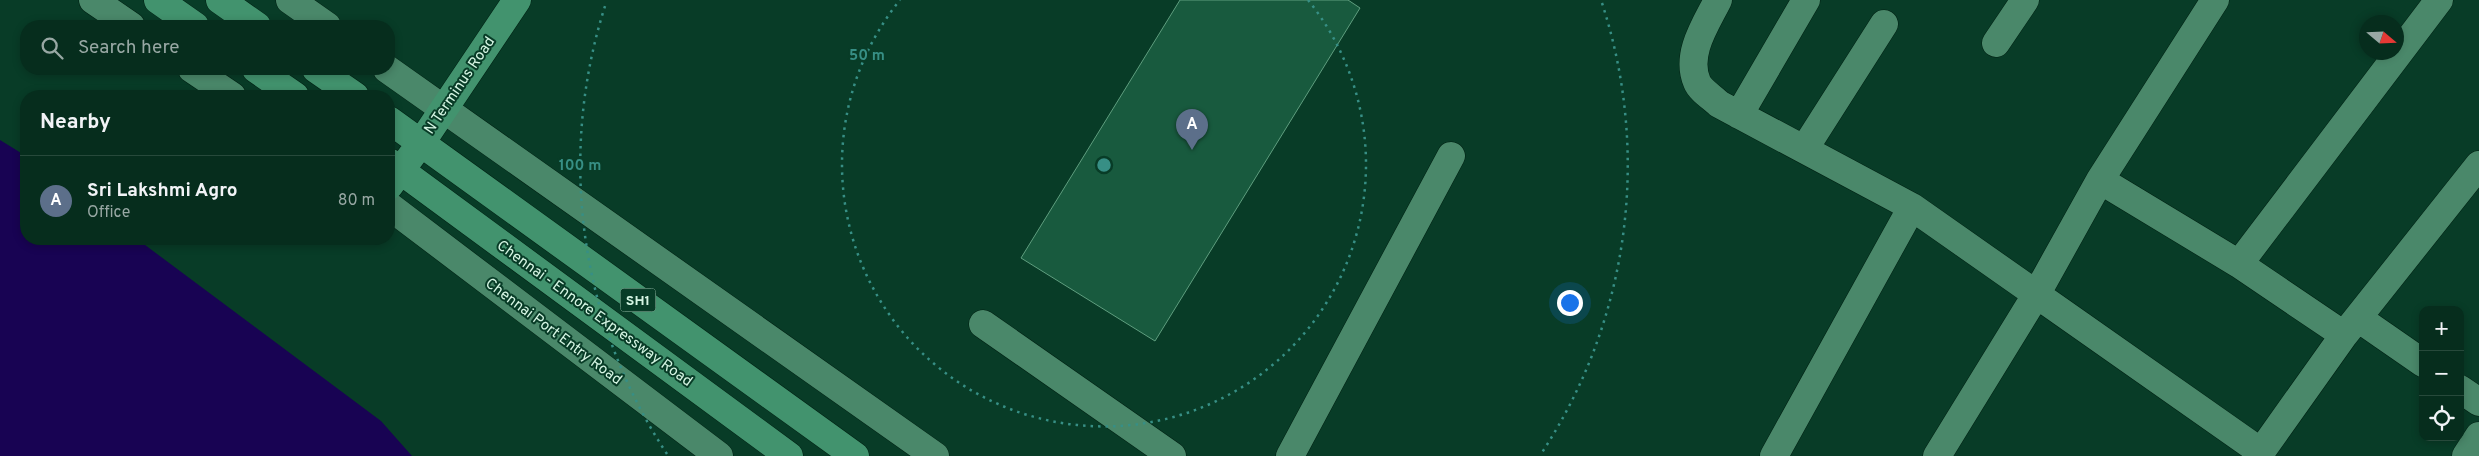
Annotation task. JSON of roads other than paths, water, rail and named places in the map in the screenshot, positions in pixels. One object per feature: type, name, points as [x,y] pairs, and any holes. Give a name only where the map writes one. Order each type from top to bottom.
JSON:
[{"type":"main road","points":[[158,0],[186,20]]},
{"type":"main road","points":[[220,0],[248,20]]},
{"type":"main road","name":"N Terminus Road","points":[[395,170],[420,143],[517,0]]},
{"type":"main road","points":[[265,75],[286,90]]},
{"type":"main road","points":[[325,75],[346,90]]},
{"type":"main road","points":[[395,124],[420,143]]},
{"type":"main road","name":"SH1","points":[[420,143],[855,456]]},
{"type":"main road","name":"Chennai - Ennore Expressway Road","points":[[395,173],[789,456]]},
{"type":"street","points":[[93,0],[122,20]]},
{"type":"street","points":[[290,0],[318,20]]},
{"type":"street","points":[[1718,0],[1695,48],[1694,67],[1697,83],[1719,104],[1805,148],[1912,207],[2260,454],[2351,326],[2479,164]]},
{"type":"street","points":[[1739,115],[1806,0]]},
{"type":"street","points":[[1996,43],[2025,0]]},
{"type":"street","points":[[1936,456],[2036,294],[2100,180],[2215,0]]},
{"type":"street","points":[[2239,264],[2439,0]]},
{"type":"street","points":[[1805,148],[1884,24]]},
{"type":"street","points":[[201,75],[223,90]]},
{"type":"street","points":[[395,75],[935,456]]},
{"type":"street","points":[[1290,456],[1451,156]]},
{"type":"street","points":[[2100,180],[2239,264],[2419,361]]},
{"type":"street","points":[[1774,456],[1912,207]]},
{"type":"street","name":"Chennai Port Entry Road","points":[[395,211],[719,456]]},
{"type":"street","points":[[984,324],[1172,456]]},
{"type":"street","points":[[2464,392],[2479,402]]},
{"type":"street","points":[[2466,456],[2479,436]]},
{"type":"place","name":"Sri Lakshmi Agro","points":[[1192,150]]}]
